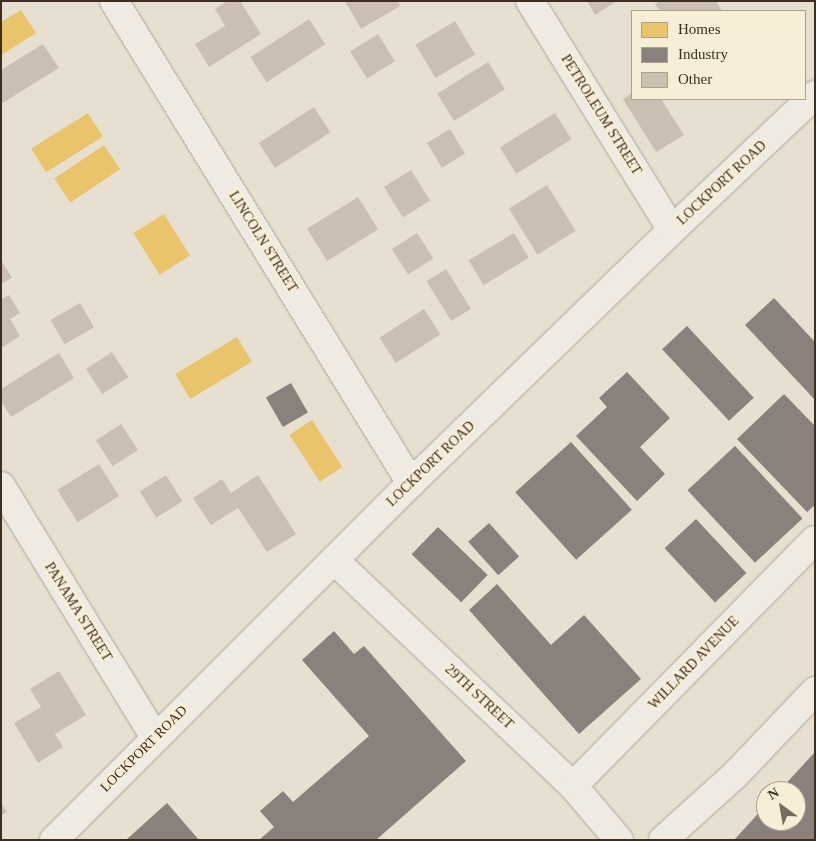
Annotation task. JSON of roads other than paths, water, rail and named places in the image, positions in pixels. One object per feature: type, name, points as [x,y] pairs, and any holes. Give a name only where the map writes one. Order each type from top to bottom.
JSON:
[{"type":"street","name":"LINCOLN STREET","points":[[114,1],[411,483]]},
{"type":"street","name":"PETROLEUM STREET","points":[[530,1],[672,230]]},
{"type":"street","name":"LOCKPORT ROAD","points":[[54,840],[411,483],[672,230],[815,95]]},
{"type":"street","name":"PANAMA STREET","points":[[1,486],[155,737]]},
{"type":"street","name":"WILLARD AVENUE","points":[[573,786],[815,540]]},
{"type":"street","name":"29TH STREET","points":[[334,560],[573,786],[619,840]]},
{"type":"street","points":[[663,840],[736,774],[815,691]]}]
